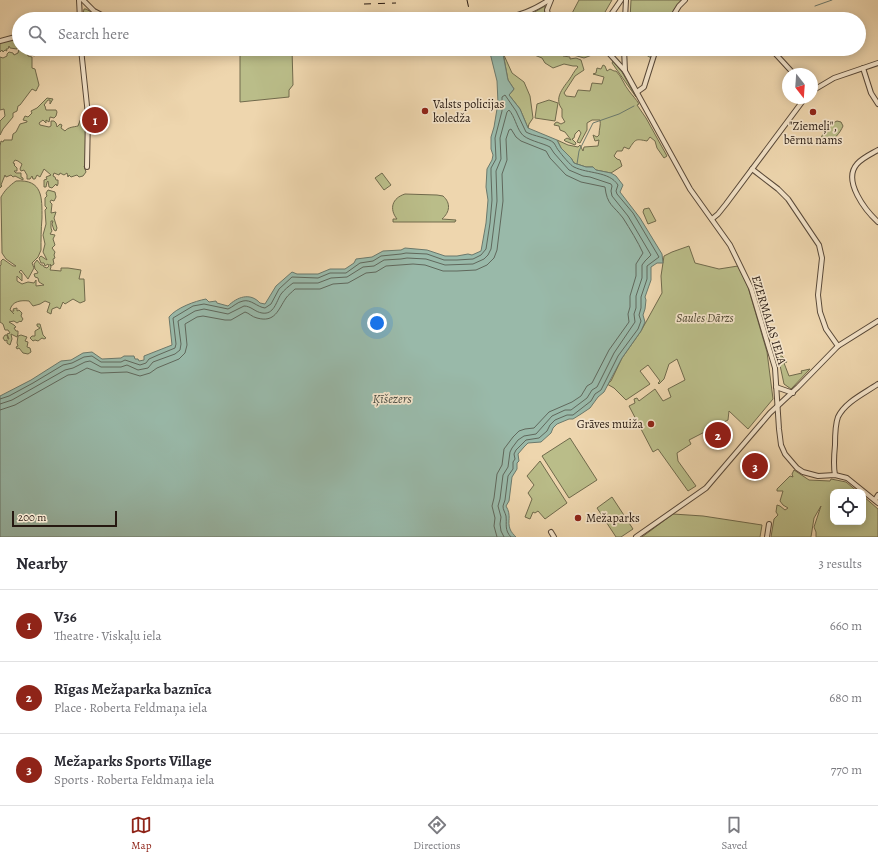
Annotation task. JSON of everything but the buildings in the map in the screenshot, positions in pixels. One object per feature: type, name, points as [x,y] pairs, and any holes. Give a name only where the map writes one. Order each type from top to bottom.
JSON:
[{"type":"street","points":[[79,0],[79,10]]},
{"type":"street","points":[[83,0],[94,12]]},
{"type":"street","points":[[526,12],[533,10],[550,0]]},
{"type":"street","points":[[547,12],[550,0]]},
{"type":"street","points":[[613,12],[621,0]]},
{"type":"street","points":[[625,12],[626,0]]},
{"type":"street","points":[[675,12],[685,0]]},
{"type":"street","points":[[79,10],[81,7],[87,6]]},
{"type":"street","points":[[0,41],[12,38]]},
{"type":"street","points":[[82,56],[88,115],[87,167]]},
{"type":"street","name":"EZERMALAS IELA","points":[[611,56],[625,71],[690,189],[730,244],[751,288],[772,356],[781,445],[785,454],[797,468],[810,474],[847,478],[876,502]]},
{"type":"street","points":[[624,56],[625,71]]},
{"type":"street","points":[[637,92],[644,87],[654,56]]},
{"type":"street","points":[[777,56],[788,68]]},
{"type":"street","points":[[818,87],[834,78],[878,63]]},
{"type":"street","points":[[863,68],[871,93],[878,104]]},
{"type":"street","points":[[712,219],[718,214],[801,104]]},
{"type":"street","points":[[878,150],[857,164],[852,178],[859,199],[878,222]]},
{"type":"street","points":[[752,169],[778,189],[788,199],[819,245],[822,258],[818,295],[820,312],[826,329],[838,346]]},
{"type":"street","points":[[636,537],[706,488],[770,413],[793,393],[838,346],[878,321]]},
{"type":"street","points":[[835,476],[835,449],[838,418],[843,410],[854,400],[878,384]]},
{"type":"street","points":[[776,387],[793,393]]},
{"type":"street","points":[[876,502],[878,495]]},
{"type":"street","points":[[767,537],[769,524]]},
{"type":"street","points":[[551,532],[554,537]]},
{"type":"green space","points":[[579,0],[612,0],[605,12],[573,12]]},
{"type":"green space","points":[[631,0],[683,0],[672,12],[630,12]]},
{"type":"green space","points":[[545,6],[545,12],[535,12]]},
{"type":"green space","points":[[84,9],[86,9],[91,12],[83,12]]},
{"type":"green space","points":[[12,39],[12,48],[9,46],[8,49],[6,49],[7,51],[5,50],[3,52],[2,50],[0,52],[0,42]]},
{"type":"green space","points":[[9,52],[12,53],[12,56],[32,57],[32,68],[35,69],[39,85],[36,91],[32,89],[18,106],[17,111],[13,113],[13,117],[0,135],[0,121],[5,116],[4,109],[0,110],[0,57],[3,58],[7,56]]},
{"type":"green space","points":[[240,56],[292,56],[293,85],[289,90],[289,97],[240,102]]},
{"type":"green space","points":[[504,56],[512,73],[524,82],[530,96],[533,118],[528,128],[520,109],[509,95],[514,89],[508,80]]},
{"type":"green space","points":[[537,56],[563,56],[570,57],[570,59],[576,58],[581,60],[584,70],[575,76],[564,93],[566,96],[575,97],[578,90],[590,91],[592,83],[602,84],[604,77],[593,74],[596,73],[597,68],[601,69],[603,65],[607,71],[610,69],[616,71],[627,89],[639,104],[637,105],[667,156],[664,158],[657,148],[655,141],[650,137],[647,141],[636,140],[629,149],[624,147],[622,151],[617,151],[614,156],[620,160],[622,166],[611,173],[574,163],[561,148],[557,140],[568,145],[578,147],[580,145],[583,151],[584,147],[598,146],[599,140],[595,141],[593,135],[597,137],[599,135],[600,120],[592,120],[587,123],[587,130],[580,143],[577,142],[581,133],[579,130],[572,139],[576,143],[575,145],[564,140],[567,138],[571,140],[565,132],[560,130],[559,126],[554,125],[557,122],[561,124],[565,122],[562,117],[562,109],[559,98],[562,90],[578,67],[564,64],[553,68],[545,63],[542,58]]},
{"type":"green space","points":[[577,56],[589,56],[584,58]]},
{"type":"green space","points":[[613,61],[622,72],[636,97],[612,63]]},
{"type":"green space","points":[[47,98],[53,99],[50,104],[50,100],[48,100],[44,105],[46,110],[56,110],[56,116],[54,118],[50,117],[49,122],[46,120],[46,123],[43,120],[39,123],[40,125],[49,127],[51,126],[51,121],[54,121],[57,127],[60,124],[62,125],[61,128],[65,131],[69,128],[78,126],[81,118],[87,117],[86,165],[84,166],[86,172],[83,176],[79,177],[77,175],[71,177],[69,175],[68,177],[67,173],[64,175],[60,173],[59,175],[54,173],[53,176],[56,180],[58,180],[57,186],[56,184],[52,188],[49,187],[48,181],[46,187],[44,187],[44,180],[47,179],[46,177],[51,175],[44,169],[40,177],[37,175],[35,179],[33,179],[32,176],[30,179],[27,179],[27,175],[24,170],[21,171],[20,169],[22,164],[15,160],[13,163],[17,168],[17,171],[14,171],[16,173],[21,173],[23,180],[15,176],[13,177],[11,175],[6,177],[5,175],[0,188],[1,141],[12,140],[13,134],[16,132],[20,124],[27,122],[23,120],[25,116],[28,117],[32,113],[31,111],[37,108]]},
{"type":"green space","points":[[549,100],[558,103],[555,121],[535,118],[537,104]]},
{"type":"green space","points":[[834,122],[841,122],[843,126],[840,131],[830,142],[823,142],[821,138],[824,133]]},
{"type":"green space","points":[[382,173],[391,185],[384,190],[375,178]]},
{"type":"green space","points":[[16,181],[25,181],[36,187],[41,197],[41,250],[38,257],[32,263],[34,268],[28,279],[21,270],[19,272],[22,274],[22,281],[17,276],[17,281],[22,284],[28,282],[34,283],[36,280],[36,286],[44,285],[39,282],[38,278],[35,277],[34,274],[38,273],[34,264],[37,260],[44,267],[47,268],[49,266],[48,264],[45,266],[44,263],[41,263],[39,258],[41,256],[47,260],[43,252],[45,244],[43,235],[46,224],[45,210],[47,208],[45,206],[45,198],[47,196],[46,193],[48,190],[55,192],[56,197],[54,201],[51,200],[50,202],[52,204],[51,213],[56,212],[54,218],[57,228],[56,231],[54,230],[52,224],[53,221],[51,221],[52,231],[50,234],[55,235],[53,239],[55,245],[52,248],[55,252],[55,258],[53,259],[54,264],[51,266],[50,264],[50,270],[61,271],[61,268],[68,268],[81,270],[79,279],[84,279],[85,301],[80,303],[73,299],[65,304],[63,302],[60,309],[57,307],[52,309],[51,314],[47,312],[50,303],[45,301],[33,306],[29,301],[20,301],[11,307],[11,311],[14,311],[13,309],[17,308],[17,311],[19,310],[22,313],[21,316],[23,319],[21,322],[20,321],[17,323],[14,321],[9,322],[16,327],[14,328],[16,331],[18,331],[17,337],[11,334],[12,339],[10,345],[7,343],[7,340],[5,341],[3,338],[7,335],[9,339],[7,334],[10,333],[8,330],[5,330],[3,324],[0,322],[0,266],[3,259],[13,266],[16,266],[6,259],[2,253],[1,197],[7,188]]},
{"type":"green space","points":[[405,194],[443,196],[446,199],[448,210],[442,219],[456,220],[455,222],[393,222],[393,219],[397,219],[393,211],[393,204],[397,198]]},
{"type":"green space","points":[[649,208],[656,221],[648,224],[643,212],[644,209]]},
{"type":"green space","name":"Saules Dārzs","points":[[689,246],[695,263],[719,269],[738,266],[748,287],[767,352],[773,399],[748,429],[729,411],[728,420],[689,440],[691,444],[677,453],[678,461],[696,486],[688,491],[658,449],[653,452],[629,406],[635,403],[634,399],[637,398],[639,401],[655,389],[663,401],[671,397],[668,389],[685,380],[677,359],[669,364],[664,379],[659,384],[658,383],[660,381],[648,365],[640,371],[650,384],[626,400],[614,388],[607,384],[611,381],[622,358],[641,331],[662,293],[661,276],[664,256]]},
{"type":"green space","points":[[37,324],[40,324],[43,335],[46,338],[33,341],[30,338],[35,336],[35,331],[40,328]]},
{"type":"green space","points":[[21,335],[27,337],[25,341],[28,342],[27,347],[30,348],[31,352],[28,354],[23,353],[16,347],[18,346],[18,336]]},
{"type":"green space","points":[[778,356],[782,356],[787,362],[784,363],[789,376],[802,373],[801,371],[810,369],[791,389],[784,384]]},
{"type":"green space","points":[[570,438],[597,480],[569,498],[542,456]]},
{"type":"green space","points":[[540,461],[567,503],[545,519],[538,511],[535,513],[533,512],[530,519],[525,517],[532,499],[528,493],[534,485],[527,476]]},
{"type":"green space","points":[[794,470],[809,480],[830,481],[831,479],[846,482],[854,489],[830,489],[830,525],[866,525],[866,499],[878,509],[878,537],[816,537],[814,527],[821,506],[814,518],[811,537],[771,537],[774,519],[778,515],[776,512],[777,505],[785,510],[788,508],[780,501],[783,491],[777,491],[777,489],[790,476],[793,477],[792,474]]},
{"type":"green space","points":[[612,497],[633,529],[621,537],[616,537],[597,508]]},
{"type":"green space","points":[[673,514],[703,516],[762,525],[760,537],[642,537]]},
{"type":"water","name":"Ķīšezers","points":[[491,56],[503,56],[508,80],[514,89],[509,95],[520,109],[528,128],[557,140],[561,148],[574,163],[586,167],[593,167],[596,170],[611,173],[616,176],[623,185],[620,192],[640,218],[662,254],[663,263],[657,263],[651,267],[651,280],[645,297],[645,309],[643,315],[645,322],[641,331],[622,358],[604,392],[598,397],[590,408],[573,419],[557,424],[551,433],[541,442],[528,443],[518,454],[519,461],[517,463],[517,469],[512,477],[509,501],[506,506],[509,513],[510,529],[516,537],[0,537],[0,396],[31,380],[61,361],[71,360],[83,353],[92,352],[102,359],[134,356],[135,359],[138,359],[139,361],[144,360],[144,356],[172,345],[169,317],[181,308],[191,303],[206,299],[209,302],[216,301],[217,303],[228,306],[235,300],[244,297],[252,298],[265,304],[276,286],[292,272],[297,274],[318,274],[330,269],[345,269],[354,263],[356,259],[372,257],[383,251],[401,250],[405,248],[427,250],[445,256],[472,255],[481,251],[488,200],[486,187],[487,169],[493,155],[491,149],[491,137],[498,103],[497,81]]},
{"type":"waterway","points":[[815,6],[832,0]]},
{"type":"waterway","points":[[577,164],[579,151],[593,123],[619,114],[634,106]]},
{"type":"railway","points":[[467,0],[469,9]]},
{"type":"railway","points":[[364,4],[396,3]]},
{"type":"place","name":"Valsts policijas koledža","points":[[425,111]]},
{"type":"place","name":"\"Ziemeļi\", bērnu nams","points":[[813,112]]},
{"type":"place","name":"V36","points":[[95,120]]},
{"type":"place","name":"Grāves muiža","points":[[651,424]]},
{"type":"place","name":"Rīgas Mežaparka baznīca","points":[[718,435]]},
{"type":"place","name":"Mežaparks Sports Village","points":[[755,466]]},
{"type":"place","name":"Mežaparks","points":[[578,518]]}]
